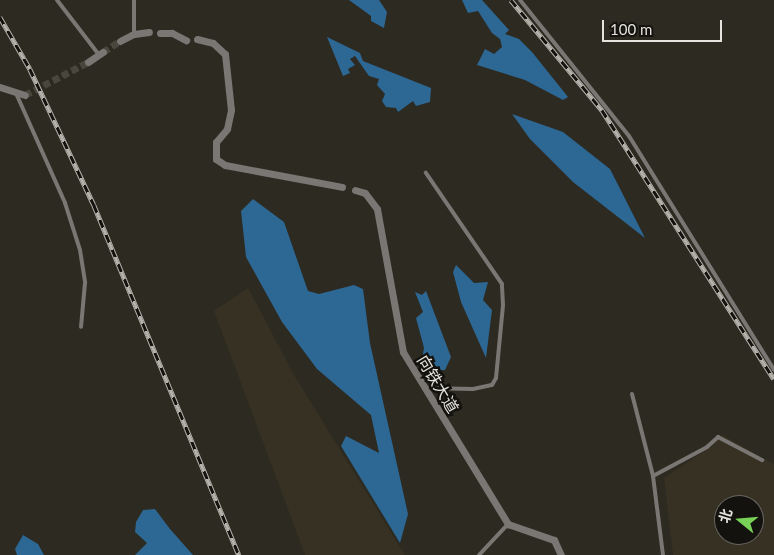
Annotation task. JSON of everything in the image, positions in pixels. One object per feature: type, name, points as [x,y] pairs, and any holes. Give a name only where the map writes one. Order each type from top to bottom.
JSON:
[{"type":"street","points":[[120,41],[134,34],[149,32]]},
{"type":"street","points":[[160,33],[172,33],[186,40]]},
{"type":"street","points":[[197,38],[213,43],[225,54],[231,110],[227,129],[216,142],[216,159],[225,165],[342,187]]},
{"type":"street","points":[[88,62],[101,54]]},
{"type":"street","points":[[0,87],[25,95]]},
{"type":"street","name":"向铁大道","points":[[355,190],[365,193],[377,209],[403,352],[508,524]]},
{"type":"street","points":[[508,524],[554,540],[561,555]]},
{"type":"lane","points":[[57,0],[101,54]]},
{"type":"lane","points":[[134,0],[134,34]]},
{"type":"lane","points":[[520,0],[629,136],[774,370]]},
{"type":"lane","points":[[15,91],[65,203],[80,250],[85,283],[81,327]]},
{"type":"lane","points":[[426,173],[502,284],[503,305],[496,378],[492,385],[473,389],[426,388]]},
{"type":"lane","points":[[632,394],[652,476],[663,555]]},
{"type":"lane","points":[[652,476],[707,447],[718,436],[762,460]]},
{"type":"lane","points":[[479,555],[508,524]]},
{"type":"shaded area","points":[[248,288],[294,375],[405,555],[305,555],[214,311]]},
{"type":"shaded area","points":[[722,435],[774,464],[774,555],[673,555],[664,478],[714,445]]},
{"type":"water","points":[[349,0],[379,0],[387,12],[384,28],[371,21],[371,16]]},
{"type":"water","points":[[462,0],[482,0],[509,30],[505,34],[519,39],[532,52],[568,97],[563,100],[525,80],[477,65],[485,49],[494,54],[502,47],[500,39],[492,33],[478,11],[468,13]]},
{"type":"water","points":[[327,37],[360,53],[363,61],[431,88],[430,102],[416,106],[413,101],[398,112],[396,108],[386,107],[382,101],[385,94],[377,85],[379,79],[369,76],[355,56],[350,59],[355,65],[348,69],[350,73],[343,76]]},
{"type":"water","points":[[512,114],[563,132],[610,169],[645,238],[573,182],[530,139]]},
{"type":"water","points":[[253,199],[284,222],[308,291],[319,294],[354,285],[363,289],[370,343],[408,514],[400,543],[341,446],[346,436],[379,453],[371,415],[317,369],[282,322],[246,257],[241,211]]},
{"type":"water","points":[[456,265],[474,283],[488,282],[483,300],[492,310],[486,358],[461,302],[453,272]]},
{"type":"water","points":[[426,291],[451,357],[445,370],[427,371],[422,359],[424,348],[416,318],[423,312],[415,292],[422,295]]},
{"type":"water","points":[[155,509],[193,555],[135,555],[147,543],[135,532],[136,522],[143,510]]},
{"type":"water","points":[[23,535],[38,544],[44,555],[17,555],[15,549]]},
{"type":"tunnel","points":[[103,52],[120,41]]},
{"type":"tunnel","points":[[25,95],[88,62]]},
{"type":"railway","points":[[511,0],[602,110],[774,379]]},
{"type":"railway","points":[[0,17],[30,69],[94,205],[239,555]]}]
